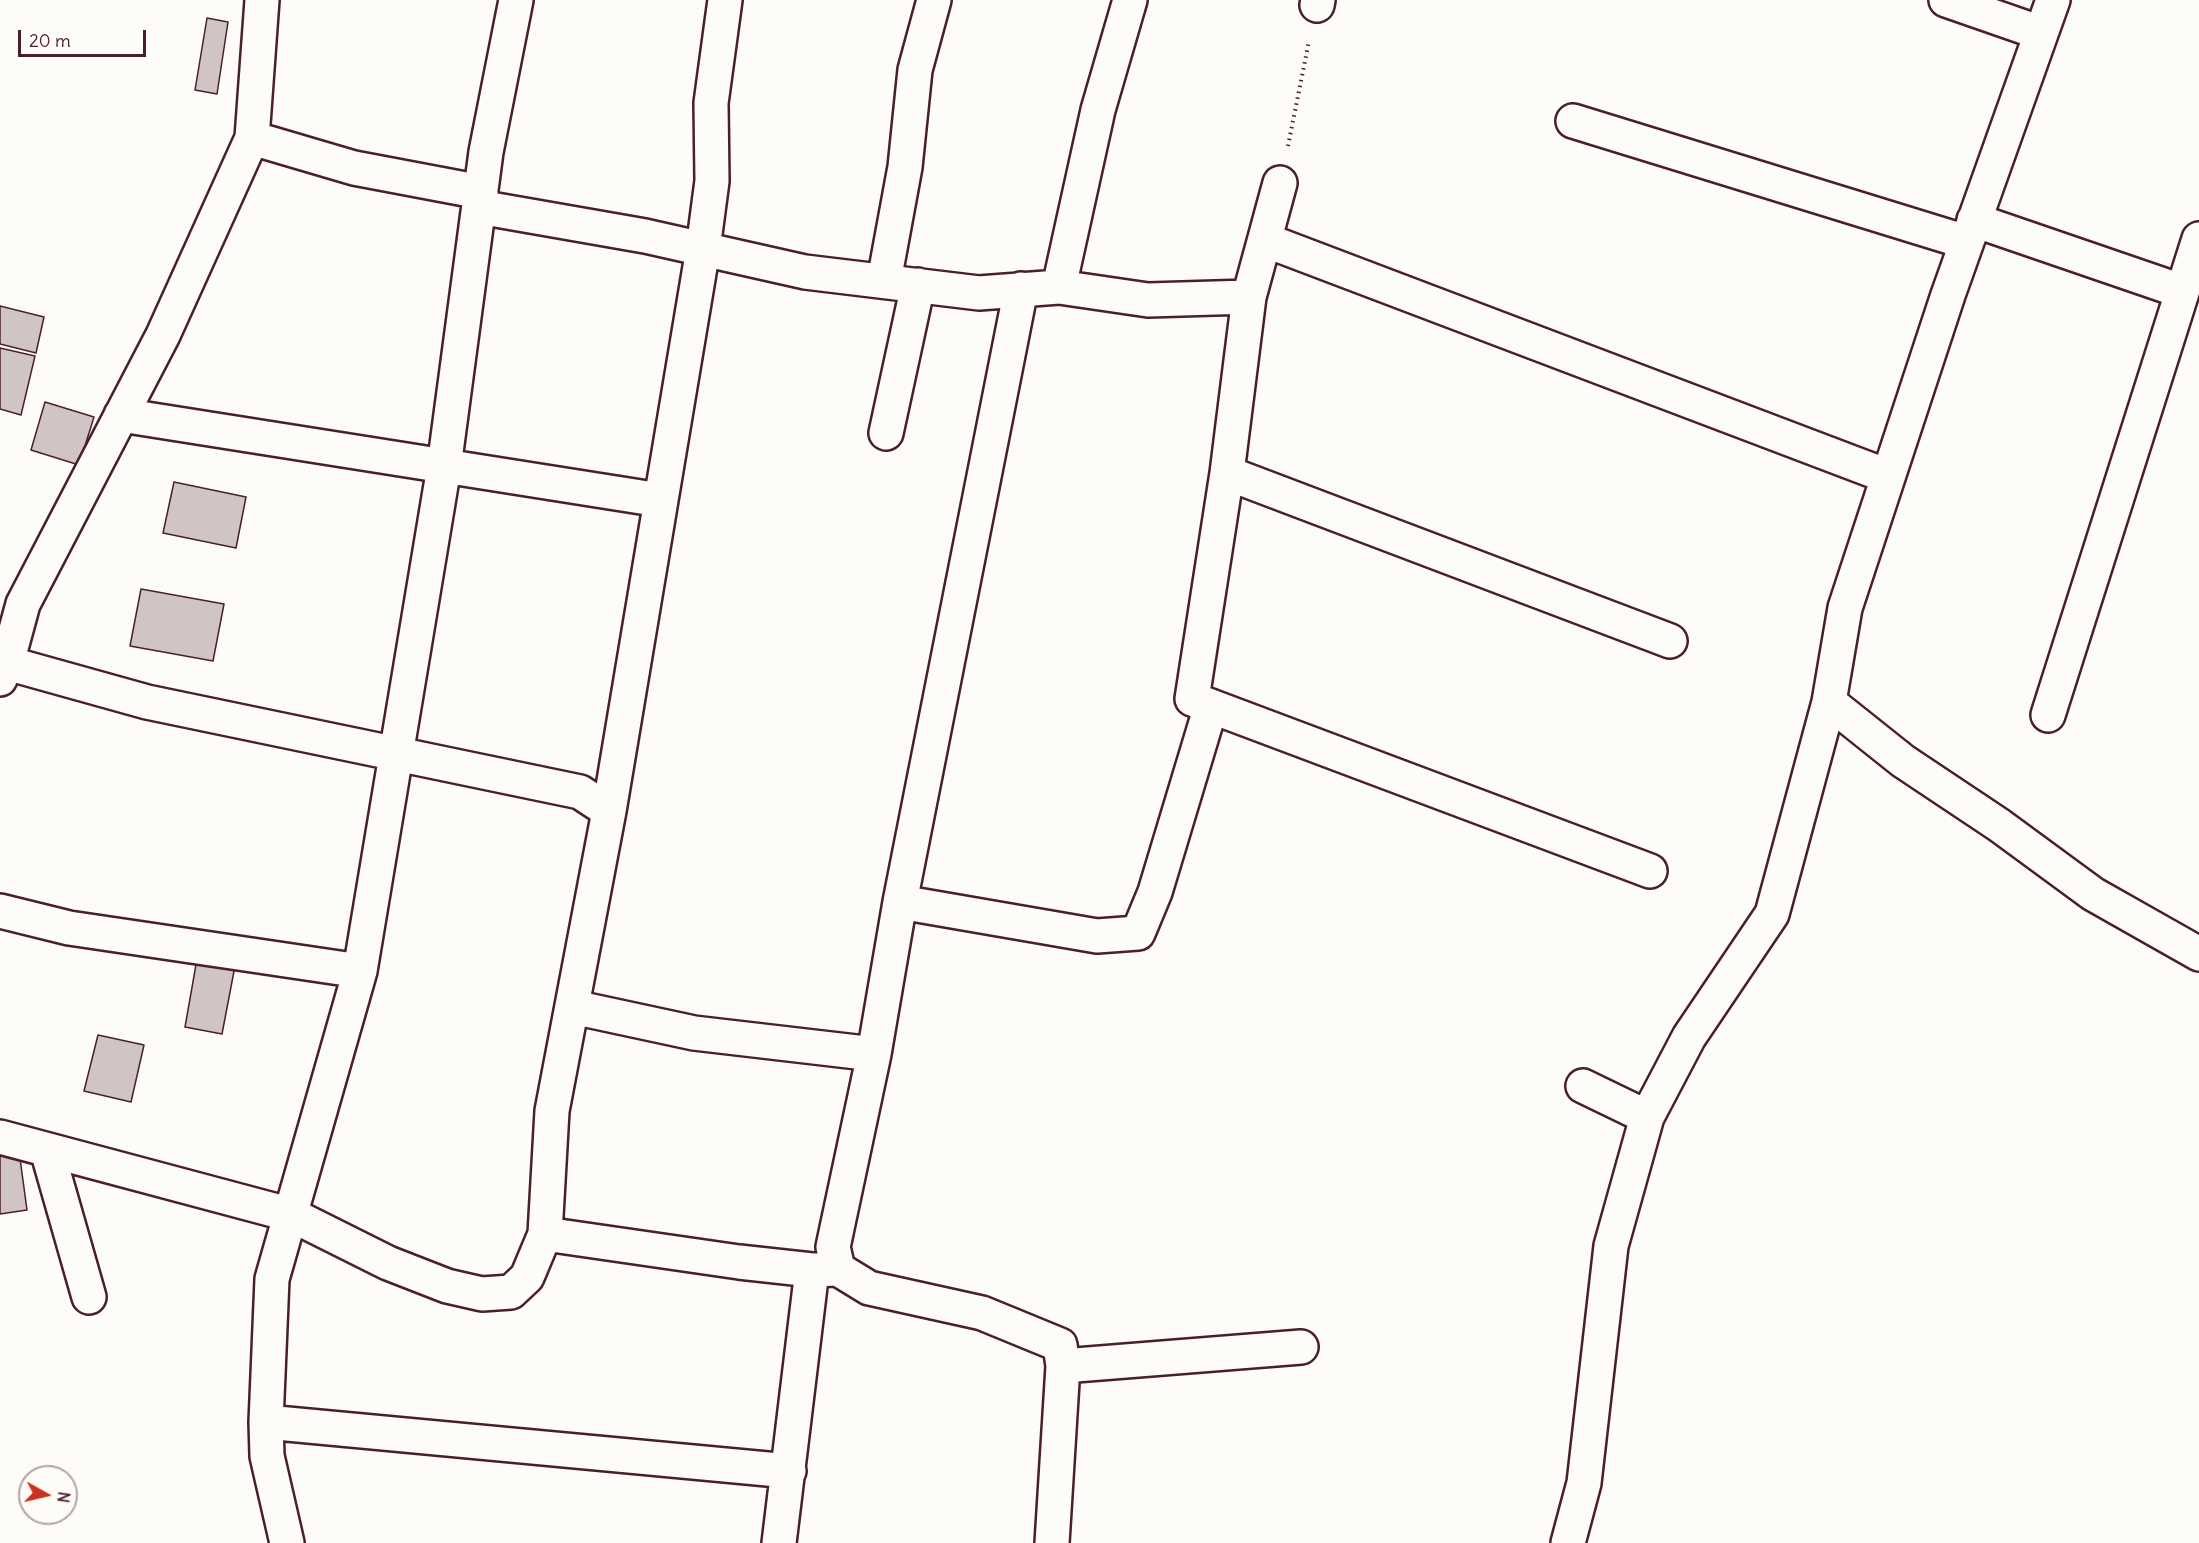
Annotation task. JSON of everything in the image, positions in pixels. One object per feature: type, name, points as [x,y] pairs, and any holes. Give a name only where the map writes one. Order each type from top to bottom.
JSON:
[{"type":"street","points":[[262,0],[252,138],[164,335],[23,604],[4,671],[580,792],[609,811]]},
{"type":"street","points":[[287,1543],[267,1456],[266,1422],[272,1279],[360,971],[444,467],[486,152],[516,0]]},
{"type":"street","points":[[0,1137],[292,1215],[388,1263],[447,1286],[482,1294],[511,1292],[527,1277],[544,1234],[552,1112],[609,811],[703,249],[712,182],[711,103],[725,0]]},
{"type":"street","points":[[884,281],[905,167],[915,70],[934,0]]},
{"type":"street","points":[[1059,287],[1098,110],[1130,0]]},
{"type":"street","points":[[1946,0],[2041,33]]},
{"type":"street","points":[[1568,1543],[1584,1483],[1611,1246],[1647,1117],[1689,1037],[1772,914],[1828,702],[1845,608],[1970,231],[2053,0]]},
{"type":"street","points":[[1573,121],[2181,291]]},
{"type":"street","points":[[252,138],[354,168],[480,199],[805,272],[979,293],[1059,287],[1148,300],[1249,297]]},
{"type":"street","points":[[1280,183],[1249,297],[1227,473],[1192,699],[1650,871]]},
{"type":"street","points":[[2048,715],[2199,239]]},
{"type":"street","points":[[1264,240],[1887,476]]},
{"type":"street","points":[[886,433],[918,285]]},
{"type":"street","points":[[779,1543],[789,1472],[825,1270],[833,1246],[874,1054],[900,902],[1021,289]]},
{"type":"street","points":[[121,415],[660,500]]},
{"type":"street","points":[[1227,473],[1670,641]]},
{"type":"street","points":[[1828,702],[1903,761],[1999,825],[2093,894],[2199,954]]},
{"type":"street","points":[[900,902],[1097,936],[1138,933],[1155,892],[1211,706]]},
{"type":"street","points":[[0,911],[69,928],[360,971]]},
{"type":"street","points":[[573,1008],[694,1033],[874,1054]]},
{"type":"street","points":[[1583,1086],[1647,1117]]},
{"type":"street","points":[[47,1150],[89,1297]]},
{"type":"street","points":[[544,1234],[825,1270],[868,1288],[982,1313],[1060,1345],[1063,1366],[1052,1543]]},
{"type":"street","points":[[1063,1366],[1300,1347]]},
{"type":"street","points":[[266,1422],[789,1472]]},
{"type":"path","points":[[1280,183],[1317,3]]},
{"type":"building","points":[[207,18],[228,22],[217,94],[195,90]]},
{"type":"building","points":[[0,306],[44,317],[36,353],[0,344]]},
{"type":"building","points":[[0,348],[35,356],[21,415],[0,409]]},
{"type":"building","points":[[45,402],[94,417],[79,465],[31,450]]},
{"type":"building","points":[[174,482],[246,497],[236,548],[163,533]]},
{"type":"building","points":[[141,589],[224,604],[213,661],[130,646]]},
{"type":"building","points":[[197,959],[235,966],[222,1034],[185,1027]]},
{"type":"building","points":[[98,1035],[144,1045],[131,1102],[84,1091]]},
{"type":"building","points":[[19,1151],[27,1210],[0,1214],[0,1154]]}]
